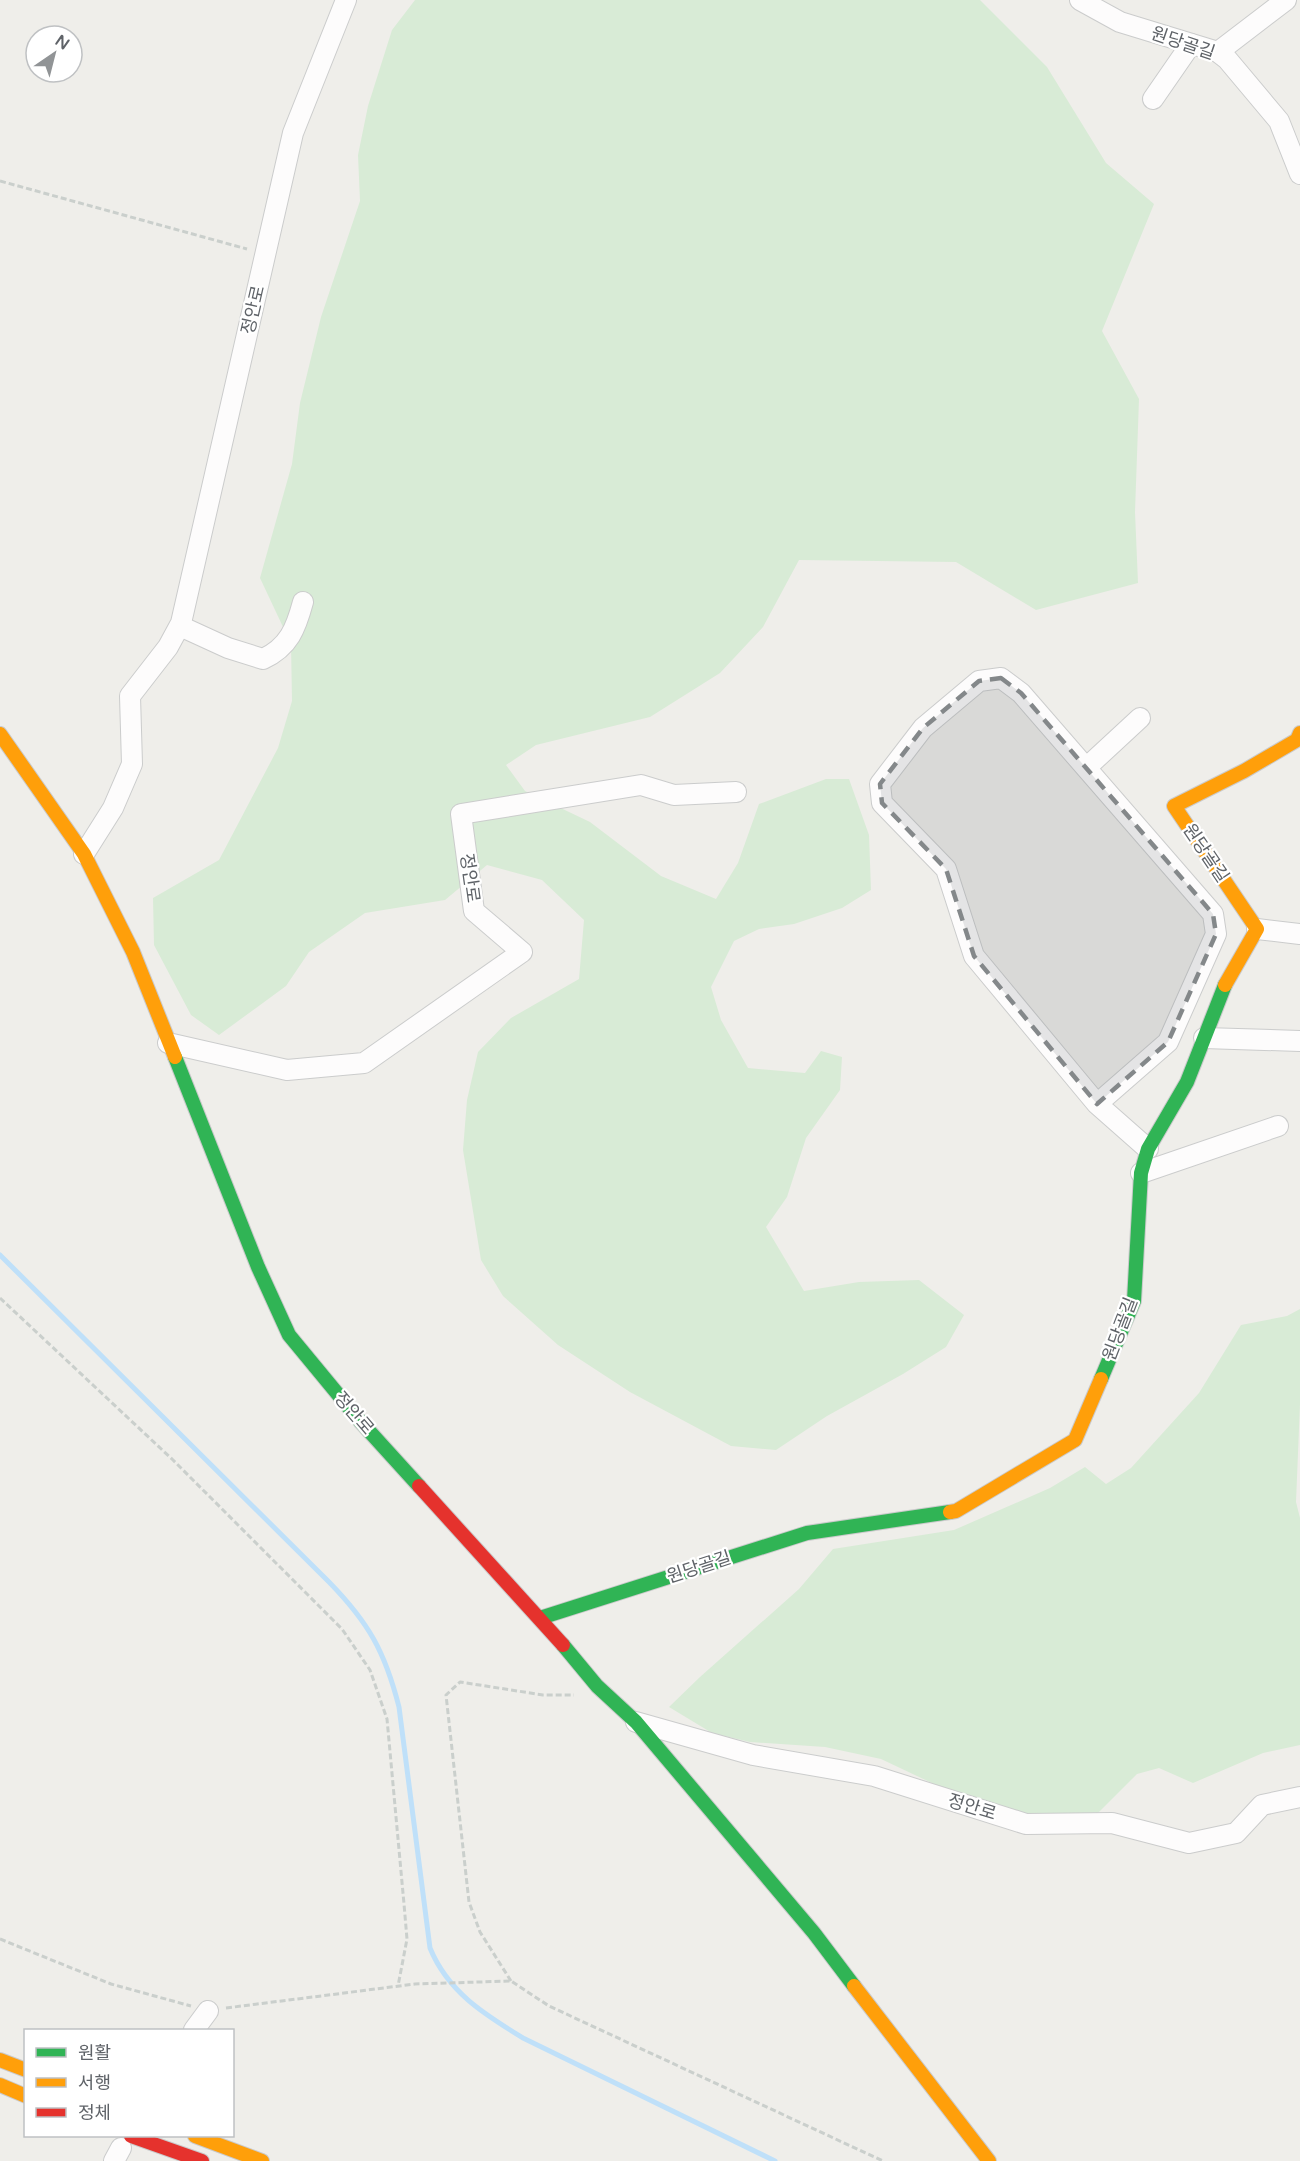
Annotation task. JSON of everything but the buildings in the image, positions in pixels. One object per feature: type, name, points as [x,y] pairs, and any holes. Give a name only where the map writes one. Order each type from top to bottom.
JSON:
[{"type":"street","name":"정안로","points":[[84,854],[113,807],[132,764],[130,696],[168,647],[180,626],[293,133],[346,0]]},
{"type":"street","name":"원당골길","points":[[1080,0],[1120,22],[1218,52],[1227,59],[1279,121],[1300,174]]},
{"type":"street","points":[[1218,52],[1286,0]]},
{"type":"street","points":[[1153,99],[1191,44]]},
{"type":"street","points":[[180,626],[228,648],[263,659],[278,652],[297,626],[303,602]]},
{"type":"street","points":[[1097,1104],[1167,1042],[1216,934],[1213,914],[1021,693],[1001,678],[979,681],[922,728],[880,784],[882,803],[946,869],[974,956],[1097,1104],[1148,1149]]},
{"type":"street","points":[[1087,767],[1140,718]]},
{"type":"street","name":"원당골길","points":[[540,1618],[807,1533],[956,1511],[1075,1440],[1134,1301],[1141,1173],[1148,1149],[1187,1082],[1227,979],[1257,929],[1174,806],[1244,771],[1297,740],[1300,733]]},
{"type":"street","name":"정안로","points":[[0,734],[84,854],[133,952],[258,1267],[289,1335],[360,1421],[540,1618],[597,1686],[636,1722],[814,1934],[989,2161]]},
{"type":"street","name":"정안로","points":[[168,1043],[287,1070],[364,1063],[522,952],[474,911],[462,814],[641,785],[674,795],[736,792]]},
{"type":"street","points":[[1257,929],[1300,933]]},
{"type":"street","points":[[1204,1038],[1300,1041]]},
{"type":"street","points":[[1141,1173],[1278,1126]]},
{"type":"street","name":"정안로","points":[[636,1722],[753,1755],[874,1776],[1026,1824],[1112,1823],[1189,1843],[1236,1833],[1262,1805],[1300,1797]]},
{"type":"street","points":[[195,2029],[208,2011]]},
{"type":"street","points":[[0,2060],[24,2069]]},
{"type":"street","points":[[0,2085],[24,2095]]},
{"type":"street","points":[[198,2137],[261,2161]]},
{"type":"street","points":[[122,2148],[202,2161]]},
{"type":"path","points":[[0,181],[265,254]]},
{"type":"path","points":[[0,1298],[173,1460],[317,1603],[342,1629],[370,1670],[387,1719],[404,1904],[407,1939],[398,1986]]},
{"type":"path","points":[[597,1686],[581,1695],[543,1695],[460,1682],[446,1695],[469,1902],[480,1932],[512,1981],[549,2006],[883,2161]]},
{"type":"path","points":[[0,1939],[111,1984],[208,2011],[415,1984],[512,1981]]},
{"type":"highlighted area","points":[[1001,678],[1021,693],[1213,914],[1216,934],[1168,1042],[1097,1104],[974,956],[946,869],[882,803],[880,784],[923,728],[979,681]]},
{"type":"green space","points":[[415,0],[980,0],[1047,67],[1106,163],[1154,204],[1102,331],[1139,399],[1135,512],[1138,583],[1036,610],[956,562],[799,560],[763,627],[720,673],[650,717],[536,745],[506,765],[525,791],[590,822],[661,876],[716,899],[738,863],[759,804],[826,779],[849,779],[869,835],[871,890],[842,908],[794,924],[759,929],[734,941],[711,987],[721,1020],[748,1068],[805,1073],[821,1051],[842,1057],[840,1090],[806,1138],[787,1197],[766,1227],[804,1291],[859,1282],[919,1280],[964,1315],[946,1347],[827,1416],[776,1450],[731,1446],[630,1392],[558,1345],[503,1296],[481,1260],[463,1150],[467,1100],[478,1052],[511,1018],[579,979],[584,920],[542,880],[487,865],[445,900],[365,913],[309,952],[286,986],[219,1035],[191,1015],[154,945],[153,898],[219,860],[278,748],[292,701],[291,644],[260,578],[292,464],[300,403],[321,317],[360,201],[358,155],[368,106],[392,30]]},
{"type":"green space","points":[[1300,1309],[1300,1404],[1296,1502],[1300,1518],[1300,1745],[1263,1753],[1193,1783],[1159,1768],[1137,1774],[1084,1827],[1021,1819],[953,1793],[881,1759],[825,1747],[750,1742],[712,1733],[669,1707],[799,1589],[833,1549],[954,1530],[1050,1488],[1085,1467],[1106,1484],[1131,1468],[1199,1393],[1241,1325],[1287,1316]]},
{"type":"waterway","points":[[0,1255],[329,1582],[355,1611],[374,1639],[388,1670],[399,1707],[430,1948],[438,1964],[457,1989],[481,2011],[523,2038],[775,2161]]},
{"type":"traffic: fast","points":[[1101,1379],[1134,1301],[1141,1173],[1148,1149],[1187,1082],[1225,985]]},
{"type":"traffic: fast","points":[[175,1057],[258,1267],[289,1335],[360,1421],[419,1486]]},
{"type":"traffic: fast","points":[[540,1618],[807,1533],[950,1512]]},
{"type":"traffic: fast","points":[[563,1645],[597,1686],[636,1722],[814,1933],[854,1986]]},
{"type":"traffic: slow","points":[[1225,985],[1257,929],[1174,806],[1244,771],[1297,740],[1300,733]]},
{"type":"traffic: slow","points":[[0,734],[84,854],[133,952],[175,1057]]},
{"type":"traffic: slow","points":[[950,1512],[956,1511],[1075,1440],[1101,1379]]},
{"type":"traffic: slow","points":[[854,1986],[989,2161]]},
{"type":"traffic: slow","points":[[0,2060],[24,2069]]},
{"type":"traffic: slow","points":[[0,2085],[24,2095]]},
{"type":"traffic: slow","points":[[198,2137],[262,2161]]},
{"type":"traffic: jam","points":[[419,1486],[563,1645]]},
{"type":"traffic: jam","points":[[134,2137],[202,2161]]}]
